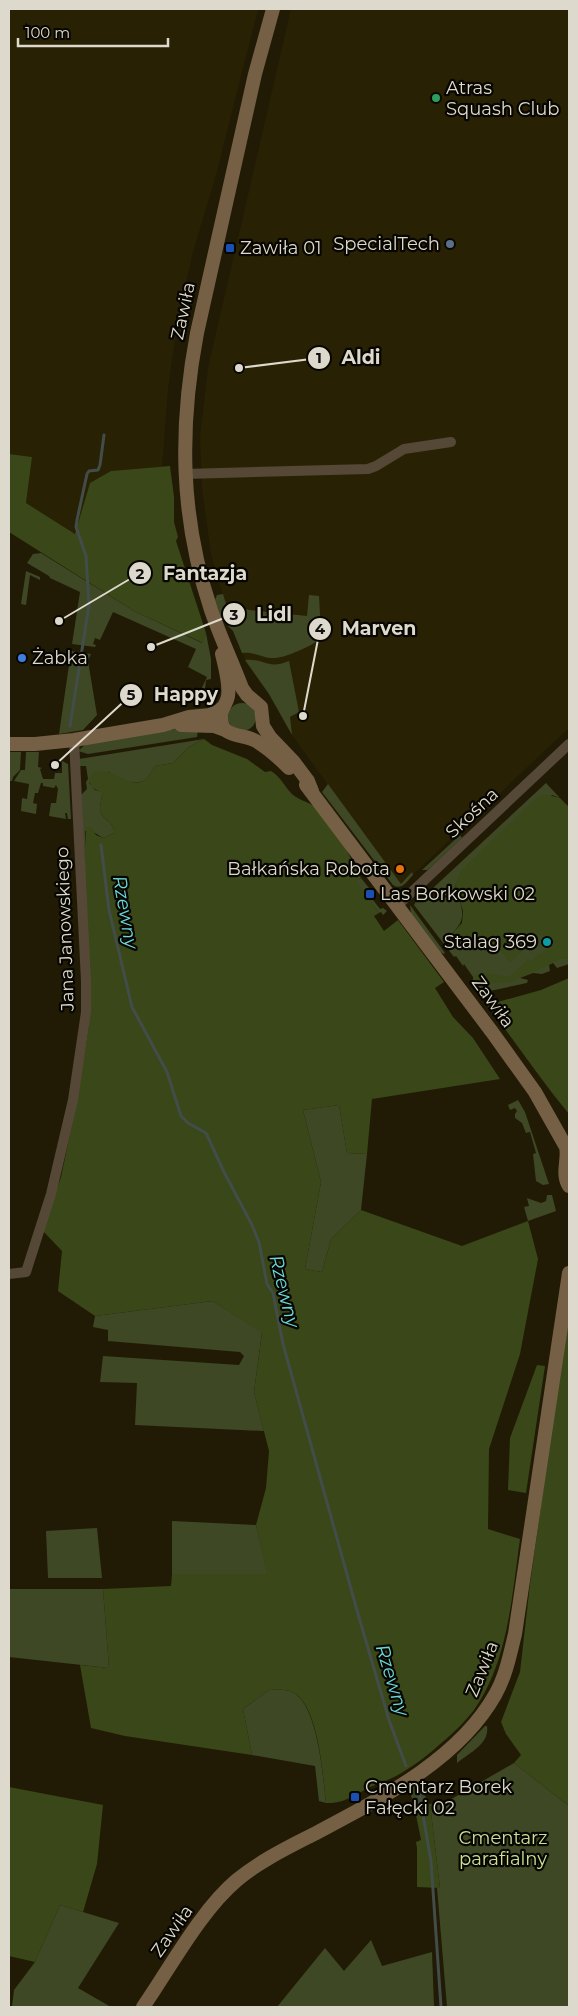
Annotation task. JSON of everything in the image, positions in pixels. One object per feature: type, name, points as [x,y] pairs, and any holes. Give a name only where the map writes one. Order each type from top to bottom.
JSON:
[{"type":"street","name":"Zawiła","points":[[273,9],[257,65],[197,333],[185,413],[185,474],[198,559],[216,624],[228,683],[221,719],[225,730],[235,736],[246,737],[257,742],[277,757],[312,791],[535,1092],[569,1131]]},
{"type":"street","points":[[185,474],[368,469],[404,450],[451,442]]},
{"type":"street","name":"Zawiła","points":[[216,624],[242,688],[260,707],[263,726],[270,737],[293,761],[308,781],[312,791]]},
{"type":"street","points":[[9,744],[35,744],[74,740],[163,725],[216,713],[239,695],[249,697]]},
{"type":"street","points":[[246,737],[256,732],[262,720]]},
{"type":"street","points":[[163,725],[211,725],[219,726],[225,730]]},
{"type":"street","name":"Jana Janowskiego","points":[[9,1274],[26,1272],[51,1194],[73,1100],[86,1012],[74,740]]},
{"type":"street","name":"Skośna","points":[[398,905],[569,744]]},
{"type":"street","name":"Zawiła","points":[[535,1092],[564,1143],[568,1159],[565,1176],[569,1186]]},
{"type":"street","name":"Zawiła","points":[[143,2007],[215,1902],[237,1880],[274,1855],[373,1802],[427,1767],[460,1741],[476,1724],[496,1693],[508,1665],[515,1634],[569,1274]]},
{"type":"shaded area","points":[[9,9],[258,9],[217,171],[193,252],[178,318],[168,389],[162,467],[111,471],[75,534],[26,503],[32,457],[9,454]]},
{"type":"shaded area","points":[[291,9],[569,9],[569,728],[401,886],[292,735],[269,694],[247,664],[233,631],[211,554],[202,488],[200,437],[208,368]]},
{"type":"green space","points":[[9,454],[32,457],[26,503],[75,534],[90,483],[111,471],[170,466],[174,497],[174,522],[178,537],[176,541],[206,633],[203,643],[134,611],[9,532]]},
{"type":"green space","points":[[41,553],[134,611],[202,643],[206,633],[211,659],[211,679],[206,680],[204,699],[198,696],[207,677],[188,667],[196,649],[113,612],[100,640],[95,638],[93,644],[96,645],[95,647],[72,644],[80,592],[50,578],[27,563],[33,554]]},
{"type":"green space","points":[[26,571],[40,577],[40,580],[30,575],[26,605],[21,604]]},
{"type":"green space","points":[[223,594],[226,604],[249,610],[307,616],[309,595],[319,596],[321,633],[311,645],[282,657],[269,658],[242,653],[233,631],[221,619],[215,600],[217,595]]},
{"type":"green space","points":[[71,651],[91,654],[88,661],[97,715],[83,730],[59,734]]},
{"type":"green space","points":[[245,660],[270,664],[289,661],[299,712],[290,717],[292,735],[269,694]]},
{"type":"green space","points":[[242,703],[252,707],[256,717],[252,727],[242,731],[232,727],[228,717],[232,707]]},
{"type":"green space","points":[[175,729],[198,730],[197,737],[88,754],[78,751],[87,743]]},
{"type":"green space","points":[[204,739],[189,747],[173,763],[155,766],[146,779],[141,782],[126,781],[109,772],[89,783],[95,790],[102,792],[100,810],[113,827],[114,833],[103,838],[92,831],[85,831],[84,848],[81,795],[87,789],[86,782],[88,779],[86,766],[78,766],[79,759]]},
{"type":"green space","points":[[204,739],[212,745],[247,759],[265,772],[271,771],[293,795],[314,806],[345,847],[361,878],[357,882],[379,913],[374,916],[384,931],[398,920],[444,982],[435,988],[453,1017],[473,1038],[500,1079],[372,1099],[367,1154],[347,1153],[339,1105],[303,1110],[321,1182],[305,1269],[322,1272],[331,1239],[361,1210],[462,1246],[528,1221],[538,1259],[520,1354],[489,1449],[488,1529],[520,1539],[507,1628],[494,1671],[474,1710],[457,1729],[432,1751],[417,1763],[392,1778],[346,1800],[333,1803],[326,1803],[321,1760],[314,1725],[301,1699],[292,1692],[269,1690],[243,1709],[252,1755],[125,1736],[91,1728],[80,1665],[109,1668],[103,1589],[171,1586],[172,1574],[267,1574],[256,1525],[266,1488],[269,1451],[254,1392],[262,1333],[213,1301],[95,1316],[58,1291],[62,1251],[43,1231],[61,1177],[78,1096],[89,1025],[84,848],[86,827],[92,828],[96,835],[103,838],[114,833],[113,827],[101,813],[102,793],[91,787],[89,779],[94,772],[100,771],[108,772],[131,782],[139,782],[146,779],[155,766],[173,763],[189,747]]},
{"type":"green space","points":[[9,752],[21,752],[20,770],[10,781],[9,789]]},
{"type":"green space","points":[[26,752],[39,752],[38,767],[42,768],[40,769],[43,779],[54,779],[55,773],[62,773],[62,761],[68,764],[71,819],[68,819],[67,813],[65,813],[66,819],[49,816],[51,803],[56,803],[58,789],[56,785],[54,788],[43,786],[43,783],[41,783],[38,793],[35,793],[33,803],[37,804],[36,814],[21,811],[22,798],[27,799],[29,784],[14,781],[21,770],[25,770]]},
{"type":"green space","points":[[546,783],[560,798],[552,795],[455,885],[459,899],[437,893],[433,888]]},
{"type":"green space","points":[[328,784],[401,884],[412,872],[413,875],[402,886],[396,887],[393,885],[322,792]]},
{"type":"green space","points":[[544,794],[560,798],[569,807],[569,958],[561,959],[510,982],[479,984],[473,977],[486,974],[509,977],[529,959],[531,961],[554,944],[550,937],[518,931],[515,943],[523,951],[510,962],[500,950],[493,954],[491,953],[477,934],[455,950],[447,939],[462,923],[463,911],[455,885],[461,871],[534,800]]},
{"type":"green space","points":[[460,835],[462,838],[431,867],[427,870],[422,870]]},
{"type":"green space","points":[[361,878],[369,888],[366,891],[380,909],[383,908],[387,911],[383,915],[381,912],[379,913],[356,882]]},
{"type":"green space","points":[[419,896],[444,897],[460,902],[462,919],[447,939],[477,934],[569,904],[569,964],[557,968],[553,963],[549,965],[550,971],[542,974],[533,973],[520,978],[528,980],[527,983],[485,992],[473,982],[473,977],[464,964],[463,966],[456,956],[454,957],[414,905]]},
{"type":"green space","points":[[410,905],[444,954],[440,952],[411,914]]},
{"type":"green space","points":[[569,978],[569,1114],[487,1005],[541,990]]},
{"type":"green space","points":[[518,1100],[525,1112],[549,1184],[543,1185],[536,1181],[533,1154],[536,1153],[530,1132],[526,1133],[522,1123],[515,1118],[517,1111],[515,1108],[510,1110],[508,1105]]},
{"type":"green space","points":[[339,1105],[347,1153],[367,1154],[361,1210],[331,1239],[322,1272],[305,1269],[321,1182],[303,1110]]},
{"type":"green space","points":[[547,1195],[552,1195],[556,1211],[528,1221],[524,1207],[529,1206],[527,1198],[541,1203],[546,1201]]},
{"type":"green space","points":[[213,1301],[262,1332],[254,1392],[264,1431],[135,1425],[137,1383],[100,1382],[103,1356],[239,1365],[244,1356],[240,1352],[108,1341],[108,1330],[93,1327],[95,1316]]},
{"type":"green space","points":[[568,1313],[569,1806],[514,1763],[521,1755],[506,1734],[501,1722],[520,1672],[530,1584]]},
{"type":"green space","points":[[537,1365],[545,1366],[526,1493],[508,1490],[510,1438]]},
{"type":"green space","points":[[172,1521],[256,1525],[268,1575],[172,1574]]},
{"type":"green space","points":[[97,1528],[102,1578],[48,1578],[46,1531]]},
{"type":"green space","points":[[9,1589],[103,1589],[109,1668],[9,1657]]},
{"type":"green space","points":[[269,1690],[292,1692],[301,1699],[308,1710],[318,1742],[326,1803],[319,1801],[315,1766],[252,1755],[243,1709]]},
{"type":"green space","points":[[487,1726],[487,1732],[482,1743],[457,1763],[457,1755]]},
{"type":"green space","name":"Cmentarz parafialny","points":[[514,1763],[569,1806],[569,2007],[447,2007],[437,1888],[440,1888],[430,1804],[448,1801]]},
{"type":"green space","points":[[419,1781],[429,1805],[415,1810],[409,1788]]},
{"type":"green space","points":[[9,1787],[103,1805],[97,1864],[83,1912],[60,1905],[35,1962],[9,1956]]},
{"type":"green space","points":[[430,1804],[440,1888],[417,1887],[416,1842],[421,1840],[415,1810]]},
{"type":"green space","points":[[60,1905],[119,1923],[78,1988],[111,2007],[12,2007],[14,1990],[35,1962]]},
{"type":"green space","points":[[371,1940],[382,1966],[432,1952],[434,2006],[441,2007],[277,2007],[325,1948],[344,1971]]},
{"type":"waterway","name":"Rzewny","points":[[70,726],[89,605],[86,556],[76,527],[87,474],[89,471],[98,470],[104,435]]},
{"type":"waterway","name":"Rzewny","points":[[101,845],[109,910],[132,1007],[167,1072],[181,1116],[188,1123],[206,1133],[259,1242],[267,1284],[273,1293],[283,1344],[358,1614],[389,1720],[406,1766]]},
{"type":"waterway","name":"Rzewny","points":[[418,1786],[431,1861],[441,2007]]},
{"type":"place","name":"Atras Squash Club","points":[[436,98]]},
{"type":"place","name":"SpecialTech","points":[[450,244]]},
{"type":"place","name":"Zawiła 01","points":[[230,248]]},
{"type":"place","name":"Aldi","points":[[239,368]]},
{"type":"place","name":"Fantazja","points":[[59,621]]},
{"type":"place","name":"Lidl","points":[[151,647]]},
{"type":"place","name":"Żabka","points":[[22,658]]},
{"type":"place","name":"Marven","points":[[303,716]]},
{"type":"place","name":"Happy","points":[[55,765]]},
{"type":"place","name":"Bałkańska Robota","points":[[400,869]]},
{"type":"place","name":"Las Borkowski 02","points":[[370,894]]},
{"type":"place","name":"Stalag 369","points":[[547,942]]},
{"type":"place","name":"Cmentarz Borek Fałęcki 02","points":[[355,1797]]}]
